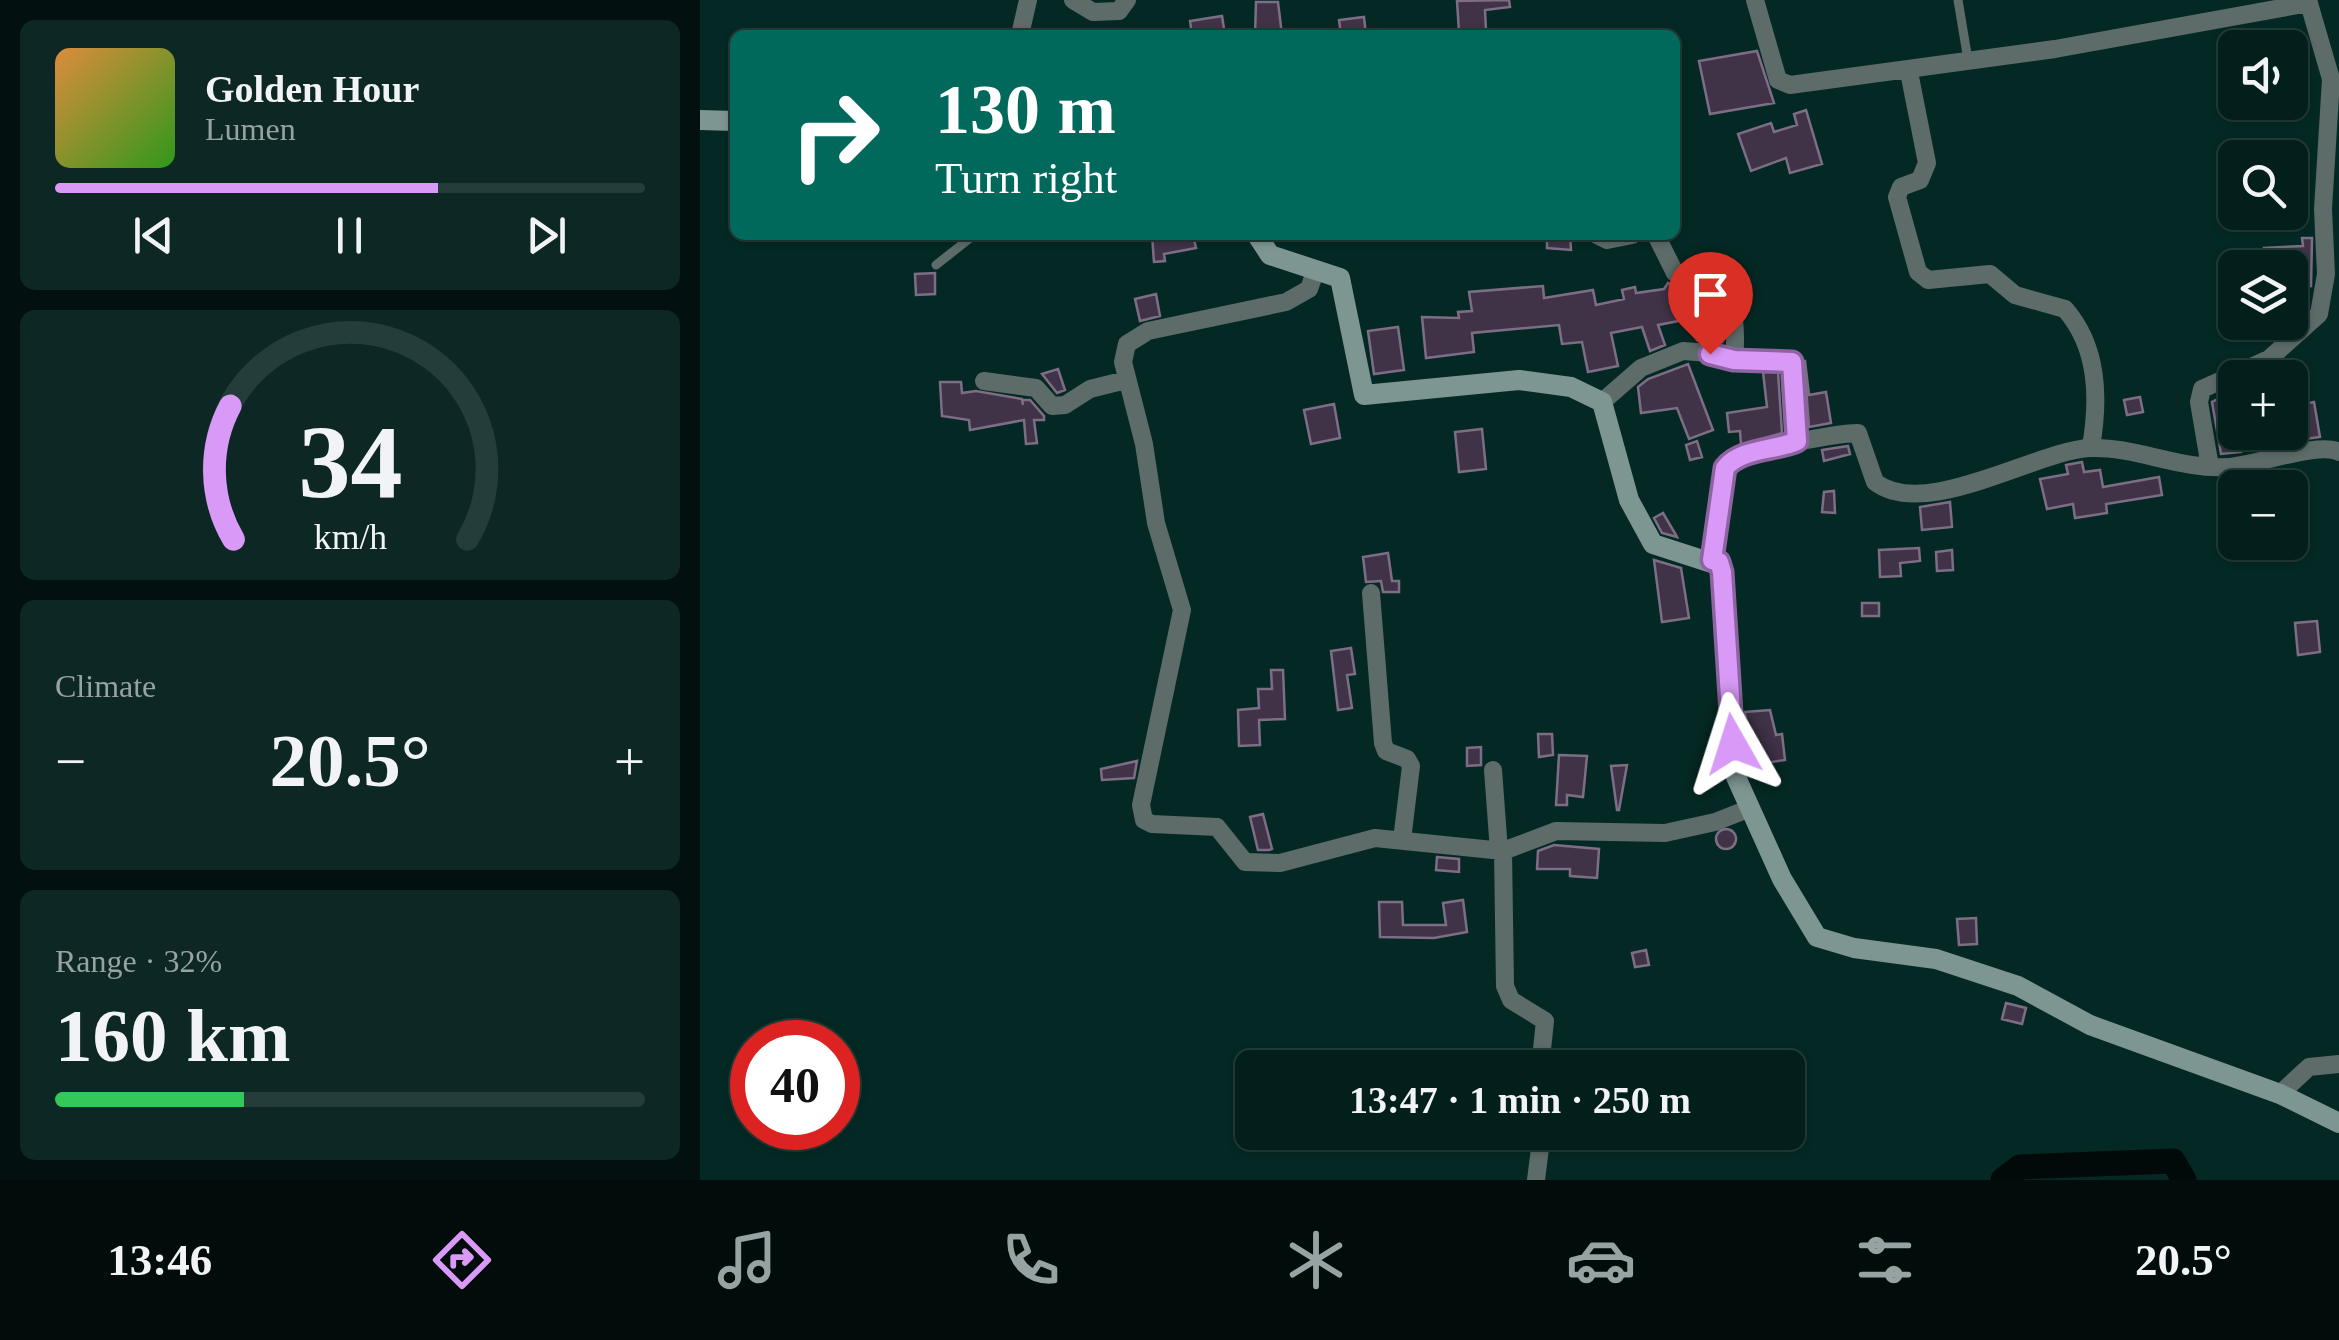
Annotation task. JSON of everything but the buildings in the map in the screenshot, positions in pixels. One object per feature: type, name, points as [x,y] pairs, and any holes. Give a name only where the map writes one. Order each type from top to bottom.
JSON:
[{"type":"street","points":[[1021,30],[1028,0]]},
{"type":"street","points":[[1073,0],[1100,13],[1119,11],[1127,0]]},
{"type":"street","points":[[1755,0],[1782,84],[1908,72],[2309,1],[2331,79],[2323,210],[2324,297],[2319,314],[2281,351],[2202,389],[2199,402],[2210,467]]},
{"type":"street","points":[[1908,72],[1927,162],[1920,180],[1901,187],[1897,197],[1918,272],[1928,280],[1990,274],[2015,295],[2065,309],[2096,376],[2097,413],[2091,448]]},
{"type":"street","points":[[700,120],[730,121]]},
{"type":"street","points":[[1260,240],[1270,255],[1315,272],[1336,274],[1343,284],[1357,377],[1364,395],[1519,380],[1571,388],[1602,402],[1630,500],[1653,544],[1722,566],[1736,777],[1808,929],[1818,937],[1854,948],[1924,956],[1985,975],[2038,996],[2090,1025],[2280,1094],[2339,1123]]},
{"type":"street","points":[[1658,240],[1674,273],[1717,279],[1725,286],[1736,342],[1734,360]]},
{"type":"street","points":[[1315,272],[1309,289],[1286,302],[1148,331],[1134,338],[1124,350],[1126,380],[1144,444],[1164,556],[1182,610],[1142,816],[1152,824],[1217,827],[1252,865],[1280,863],[1354,841],[1402,840],[1501,851],[1556,831],[1665,833],[1714,822],[1748,809]]},
{"type":"street","points":[[1602,402],[1641,368],[1683,351],[1722,354],[1734,360],[1792,362],[1797,441]]},
{"type":"street","points":[[984,381],[1036,388],[1052,406],[1065,405],[1090,389],[1126,380]]},
{"type":"street","points":[[1712,560],[1725,468],[1746,454],[1776,450],[1797,441],[1858,433],[1876,482],[1901,490],[1986,482],[2091,448],[2210,467],[2339,449]]},
{"type":"street","points":[[1371,593],[1383,744],[1386,751],[1407,759],[1410,766],[1402,840]]},
{"type":"street","points":[[1493,770],[1501,851],[1505,986],[1511,1000],[1546,1020],[1542,1050]]},
{"type":"street","points":[[2280,1094],[2310,1068],[2339,1064]]},
{"type":"street","points":[[1536,1180],[1540,1150]]},
{"type":"lane","points":[[1958,0],[1969,62]]},
{"type":"lane","points":[[936,264],[967,240]]},
{"type":"waterway","points":[[2003,1180],[2020,1167],[2173,1161],[2184,1180]]},
{"type":"route","points":[[1710,354],[1734,360],[1792,362],[1797,441],[1776,450],[1746,454],[1730,461],[1725,468],[1712,560],[1722,566],[1733,744]]}]
